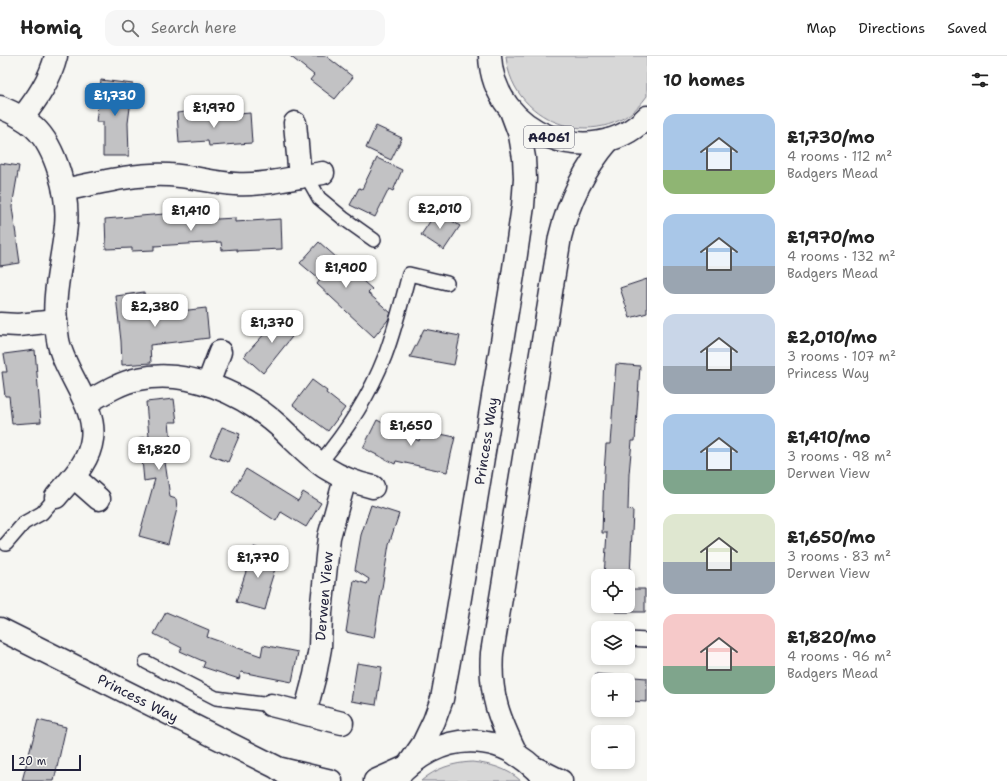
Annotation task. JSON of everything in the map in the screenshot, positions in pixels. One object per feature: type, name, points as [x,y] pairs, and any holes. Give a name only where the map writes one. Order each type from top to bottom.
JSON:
[{"type":"street","points":[[22,118],[44,87],[56,56]]},
{"type":"street","name":"A4061","points":[[487,60],[498,91],[511,111],[531,129],[556,140],[582,144],[609,140],[625,134],[645,122]]},
{"type":"street","points":[[0,107],[22,118],[34,128],[51,152],[64,190],[66,225],[55,290],[58,340],[62,357],[86,403],[92,419],[92,438],[87,458],[74,477],[56,497]]},
{"type":"street","name":"Princess Way","points":[[402,771],[422,744],[442,699],[455,628],[523,206],[525,179],[524,158],[520,135],[511,111]]},
{"type":"street","points":[[64,190],[127,178],[150,176],[170,175],[236,184],[250,184],[310,175],[295,124]]},
{"type":"street","points":[[517,755],[503,727],[495,703],[490,673],[492,653],[560,237],[565,215],[574,192],[594,157],[609,140]]},
{"type":"street","points":[[0,324],[18,325],[56,320]]},
{"type":"street","points":[[208,384],[220,352]]},
{"type":"street","points":[[86,403],[124,383],[138,379],[171,377],[208,384],[228,392],[263,414],[319,464],[344,479],[373,487]]},
{"type":"street","points":[[74,477],[99,499]]},
{"type":"street","name":"Derwen View","points":[[304,713],[315,675],[320,648],[322,592],[329,537],[344,479]]},
{"type":"street","name":"Princess Way","points":[[0,629],[276,767],[296,781]]},
{"type":"street","points":[[271,705],[342,723]]},
{"type":"street","points":[[374,781],[402,771],[431,750],[458,741],[486,742],[517,755],[541,775],[561,781]]},
{"type":"street","name":"Princess Way","points":[[276,767],[331,781]]},
{"type":"lane","points":[[310,175],[320,198],[343,218],[374,240]]},
{"type":"lane","points":[[319,464],[339,439],[373,384],[388,348],[409,274],[446,283]]},
{"type":"lane","points":[[6,544],[24,523],[42,513],[56,497]]},
{"type":"lane","points":[[635,639],[647,640]]},
{"type":"lane","points":[[146,662],[216,698],[271,705]]},
{"type":"shaded area","points":[[506,56],[647,56],[647,96],[629,114],[609,125],[586,128],[563,125],[542,115],[525,100],[512,81]]},
{"type":"shaded area","points":[[472,762],[498,767],[521,781],[421,781],[427,776],[445,767]]},
{"type":"building","points":[[290,56],[326,56],[353,77],[335,99],[310,80],[314,75]]},
{"type":"building","points":[[101,80],[133,84],[128,123],[129,156],[103,156],[103,122],[96,122]]},
{"type":"building","points":[[205,110],[206,117],[250,113],[252,143],[209,146],[208,141],[179,143],[177,113]]},
{"type":"building","points":[[376,126],[402,138],[391,160],[366,148]]},
{"type":"building","points":[[377,158],[402,170],[393,191],[389,189],[375,217],[350,205],[359,188],[362,189]]},
{"type":"building","points":[[0,163],[19,166],[12,207],[20,263],[0,266]]},
{"type":"building","points":[[200,211],[200,220],[235,218],[235,222],[281,219],[282,249],[237,251],[237,249],[222,250],[221,242],[154,246],[154,250],[132,251],[132,248],[106,249],[105,219]]},
{"type":"building","points":[[437,211],[460,226],[444,250],[421,235]]},
{"type":"building","points":[[319,242],[372,289],[368,293],[391,313],[388,320],[374,337],[317,284],[320,280],[300,263]]},
{"type":"building","points":[[647,279],[647,313],[630,318],[620,288]]},
{"type":"building","points":[[144,292],[146,315],[206,308],[209,338],[150,345],[151,363],[122,365],[116,296]]},
{"type":"building","points":[[282,315],[299,328],[263,373],[244,356]]},
{"type":"building","points":[[424,329],[460,336],[454,365],[410,357]]},
{"type":"building","points":[[35,350],[41,422],[12,424],[9,396],[5,396],[2,372],[7,372],[4,354]]},
{"type":"building","points":[[616,364],[640,366],[635,441],[632,441],[629,474],[628,510],[633,511],[630,569],[604,569],[607,533],[602,533],[604,473],[606,444],[610,444]]},
{"type":"building","points":[[312,380],[327,391],[326,393],[345,408],[328,431],[293,405]]},
{"type":"building","points":[[174,399],[177,422],[169,422],[173,461],[165,462],[170,497],[176,499],[177,509],[168,544],[139,536],[155,479],[144,481],[140,438],[149,437],[146,402]]},
{"type":"building","points":[[377,420],[419,441],[421,430],[455,437],[447,472],[396,461],[395,464],[363,448]]},
{"type":"building","points":[[222,427],[240,434],[228,462],[210,455]]},
{"type":"building","points":[[246,469],[298,501],[303,492],[321,503],[306,527],[281,512],[276,521],[232,492]]},
{"type":"building","points":[[371,505],[399,514],[389,544],[374,638],[346,632],[354,580],[367,584],[369,579],[355,570],[361,535]]},
{"type":"building","points":[[254,547],[279,556],[269,588],[271,588],[265,610],[236,602]]},
{"type":"building","points":[[635,589],[645,589],[645,612],[635,612]]},
{"type":"building","points":[[166,612],[209,630],[207,637],[261,656],[263,645],[298,652],[292,682],[241,672],[239,679],[203,667],[205,662],[180,651],[182,648],[154,634]]},
{"type":"building","points":[[357,663],[382,667],[376,705],[351,701]]},
{"type":"building","points":[[635,677],[647,678],[647,702],[635,701]]},
{"type":"building","points":[[38,720],[66,727],[54,781],[22,781]]}]
